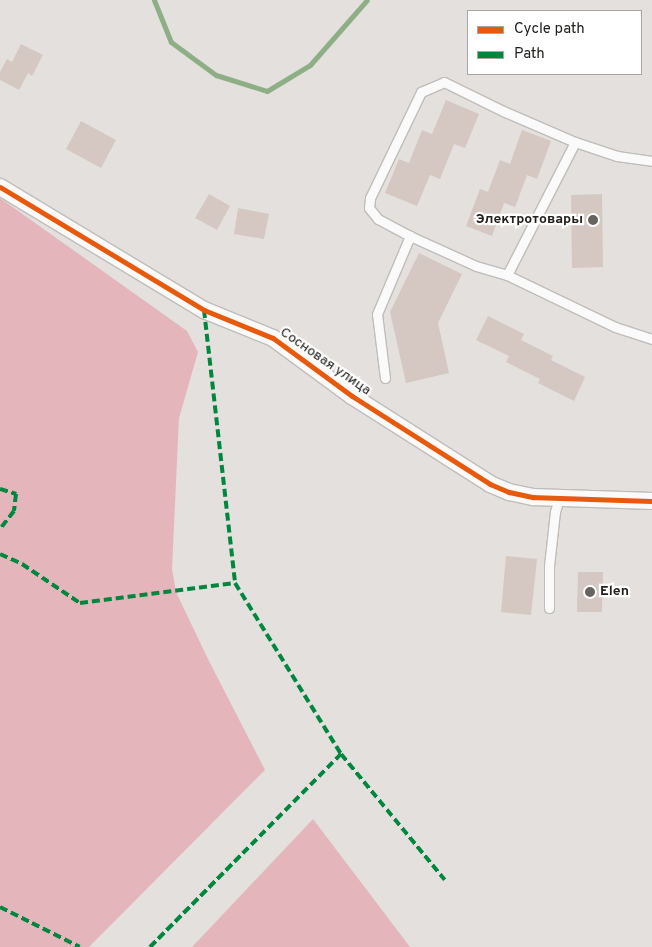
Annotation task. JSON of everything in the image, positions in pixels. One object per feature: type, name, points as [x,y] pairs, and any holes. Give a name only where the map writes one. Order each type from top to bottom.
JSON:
[{"type":"street","name":"Сосновая улица","points":[[0,187],[204,310],[273,338],[352,396],[490,484],[509,492],[533,497],[652,501]]},
{"type":"lane","points":[[652,161],[617,156],[575,142],[503,111],[444,82],[421,92],[370,198],[369,208],[378,219],[410,236],[476,266],[507,275],[616,327],[652,339]]},
{"type":"lane","points":[[507,275],[575,142]]},
{"type":"lane","points":[[385,378],[376,314],[410,236]]},
{"type":"lane","points":[[549,608],[548,566],[555,512],[559,498]]},
{"type":"shaded area","points":[[0,198],[187,331],[198,352],[179,418],[172,569],[176,592],[265,770],[89,947],[0,947]]},
{"type":"shaded area","points":[[313,819],[410,947],[192,947]]},
{"type":"building","points":[[21,44],[43,55],[32,76],[28,73],[19,90],[0,80],[0,72],[7,59],[12,62]]},
{"type":"building","points":[[446,100],[479,114],[465,148],[454,144],[440,179],[430,175],[417,206],[385,193],[399,159],[409,163],[422,130],[432,134]]},
{"type":"building","points":[[81,121],[116,140],[101,168],[66,149]]},
{"type":"building","points":[[522,130],[551,141],[537,179],[527,175],[515,207],[504,203],[492,236],[466,226],[480,189],[488,192],[500,160],[510,164]]},
{"type":"building","points":[[209,194],[230,206],[217,230],[195,218]]},
{"type":"building","points":[[602,194],[603,267],[572,268],[571,195]]},
{"type":"building","points":[[238,208],[269,214],[264,239],[234,234]]},
{"type":"building","points":[[419,253],[462,274],[438,323],[449,373],[406,383],[390,312]]},
{"type":"building","points":[[488,316],[524,334],[521,340],[553,356],[551,360],[585,377],[574,401],[538,383],[540,379],[506,362],[509,356],[476,340]]},
{"type":"building","points":[[506,556],[537,559],[531,615],[501,612]]},
{"type":"building","name":"Elen","points":[[578,572],[603,572],[602,612],[577,612]]},
{"type":"waterway","points":[[154,0],[171,42],[216,75],[267,91],[310,65],[367,0]]},
{"type":"marked path","points":[[204,310],[235,583],[341,754]]},
{"type":"marked path","points":[[0,489],[16,494],[14,511],[0,529]]},
{"type":"marked path","points":[[0,554],[22,564],[80,603],[235,583]]},
{"type":"marked path","points":[[150,947],[341,754],[445,880]]},
{"type":"marked path","points":[[0,907],[80,947]]},
{"type":"cycle path","points":[[0,187],[204,310],[273,338],[352,396],[490,484],[509,492],[533,497],[652,501]]},
{"type":"place","name":"Электротовары","points":[[593,220]]},
{"type":"place","name":"Elen","points":[[590,592]]}]
